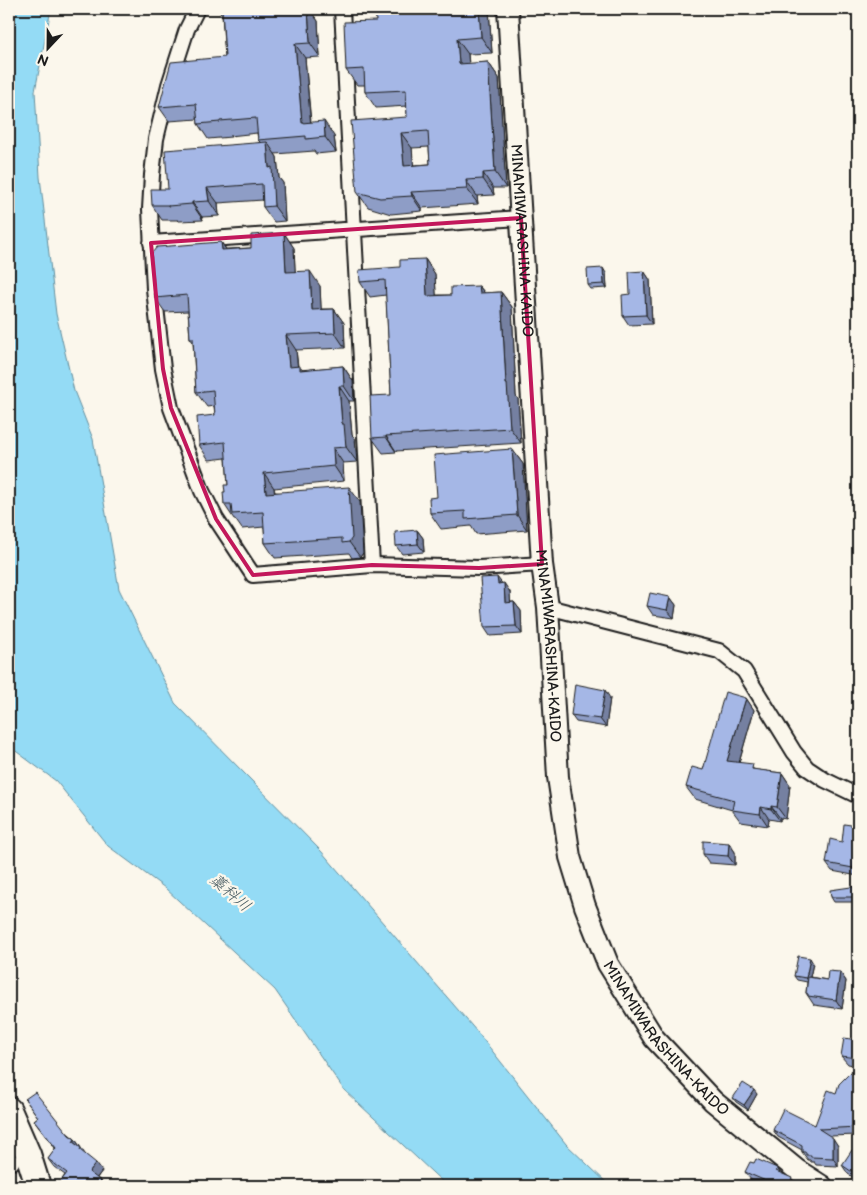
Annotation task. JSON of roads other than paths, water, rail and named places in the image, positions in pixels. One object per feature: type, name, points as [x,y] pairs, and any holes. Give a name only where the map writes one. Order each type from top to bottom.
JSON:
[{"type":"highway","points":[[9,1110],[28,1154],[38,1186]]},
{"type":"main road","name":"MINAMIWARASHINA-KAIDO","points":[[508,9],[542,564],[548,607],[558,776],[570,857],[585,906],[608,964],[654,1038],[714,1101],[797,1170],[822,1186]]},
{"type":"street","points":[[197,9],[187,30],[169,85],[156,139],[150,209],[151,243],[163,369],[171,408],[202,491],[216,519],[254,575],[372,565],[479,568],[542,564]]},
{"type":"street","points":[[342,9],[372,565]]},
{"type":"street","points":[[151,243],[521,218]]},
{"type":"street","points":[[548,607],[719,651],[744,671],[794,752],[807,768],[825,780],[858,796]]},
{"type":"water","name":"藁科川","points":[[9,9],[51,9],[35,91],[40,177],[56,314],[74,391],[93,439],[119,589],[175,703],[321,851],[478,1033],[566,1144],[610,1186],[447,1186],[344,1090],[275,990],[165,888],[108,846],[56,781],[9,746]]}]
